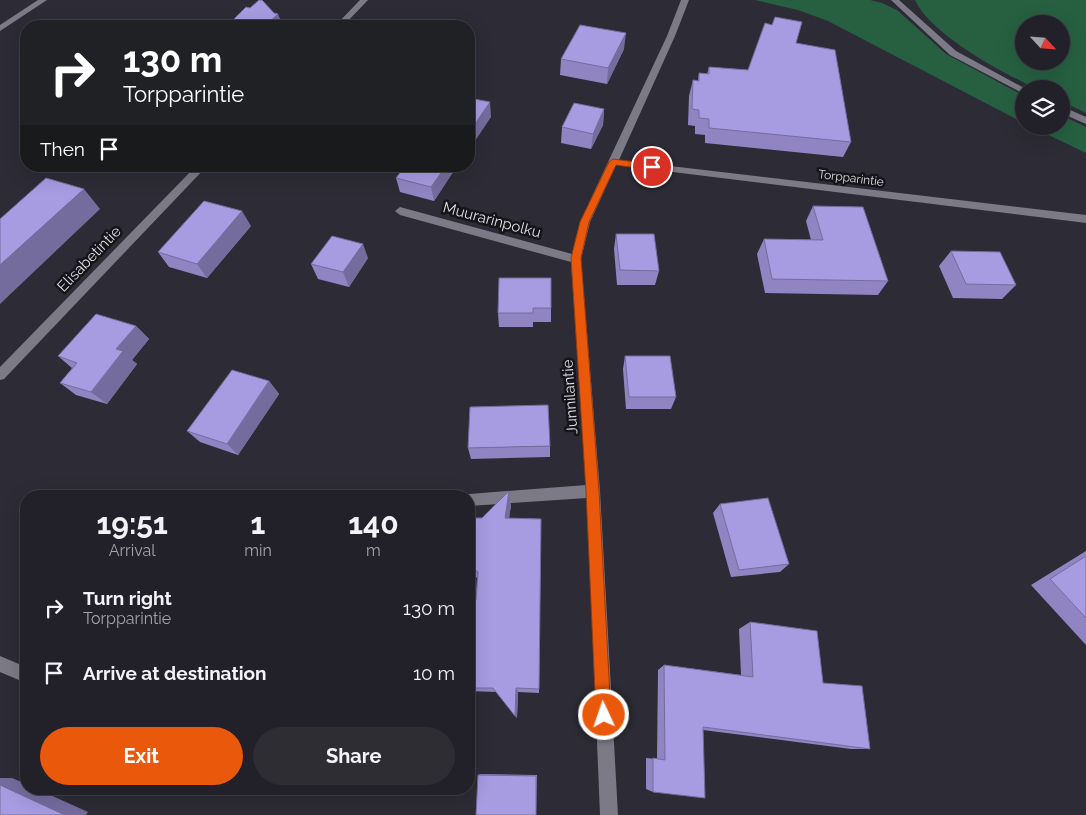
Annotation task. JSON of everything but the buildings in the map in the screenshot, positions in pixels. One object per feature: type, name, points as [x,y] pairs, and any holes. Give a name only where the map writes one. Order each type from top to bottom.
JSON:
[{"type":"street","points":[[0,29],[43,0]]},
{"type":"street","points":[[345,20],[364,0]]},
{"type":"street","name":"Junnilantie","points":[[609,815],[593,491],[576,258],[584,222],[671,36],[685,0]]},
{"type":"street","points":[[895,0],[953,53],[1015,86]]},
{"type":"street","points":[[1070,113],[1086,121]]},
{"type":"street","name":"Torpparintie","points":[[613,162],[1086,219]]},
{"type":"street","name":"Elisabetintie","points":[[0,375],[196,172]]},
{"type":"street","name":"Muurarinpolku","points":[[400,211],[576,258]]},
{"type":"street","points":[[475,500],[593,491]]},
{"type":"street","points":[[0,664],[20,672]]},
{"type":"green space","points":[[755,0],[870,0],[897,10],[946,54],[1015,91],[1015,118],[828,21],[798,10]]},
{"type":"green space","points":[[915,0],[1086,0],[1086,113],[1070,105],[1070,80],[1019,80],[975,56],[932,23]]},
{"type":"green space","points":[[1070,119],[1086,127],[1086,153],[1049,135],[1070,135]]},
{"type":"route","points":[[604,715],[593,491],[576,258],[584,222],[613,162],[652,167]]}]
